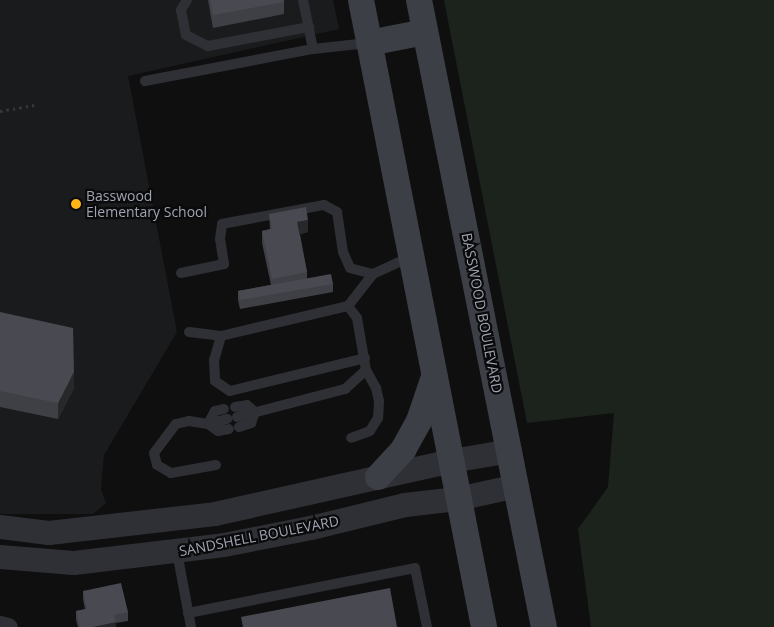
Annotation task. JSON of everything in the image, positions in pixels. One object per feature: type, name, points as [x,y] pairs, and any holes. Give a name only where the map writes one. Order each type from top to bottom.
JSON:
[{"type":"main road","points":[[361,0],[484,627]]},
{"type":"main road","name":"BASSWOOD BOULEVARD","points":[[419,0],[544,627]]},
{"type":"main road","points":[[369,43],[425,32]]},
{"type":"main road","points":[[378,477],[408,442],[419,421],[435,376]]},
{"type":"street","points":[[0,526],[49,533],[215,514],[452,461],[510,451]]},
{"type":"street","name":"SANDSHELL BOULEVARD","points":[[0,557],[74,564],[177,552],[311,528],[406,505],[458,499],[516,486]]},
{"type":"street","points":[[0,625],[8,627]]},
{"type":"lane","points":[[187,0],[181,10],[186,35],[208,46],[309,27]]},
{"type":"lane","points":[[303,0],[313,49]]},
{"type":"lane","points":[[145,81],[313,49],[369,43]]},
{"type":"lane","points":[[181,273],[224,264],[220,239],[222,224],[324,205],[337,212],[342,245],[350,268],[373,274]]},
{"type":"lane","points":[[188,332],[221,336],[348,306],[373,274],[411,257]]},
{"type":"lane","points":[[348,306],[357,318],[366,370],[376,388],[379,402],[378,418],[370,431],[351,438]]},
{"type":"lane","points":[[221,336],[214,360],[215,381],[230,391],[365,358]]},
{"type":"lane","points":[[216,465],[171,473],[157,465],[154,454],[176,424],[189,420],[208,424],[218,431],[232,418],[345,389],[366,370]]},
{"type":"lane","points":[[208,424],[215,411],[232,418]]},
{"type":"lane","points":[[177,552],[191,627]]},
{"type":"lane","points":[[188,614],[415,568],[426,627]]},
{"type":"path","points":[[0,111],[34,105]]},
{"type":"shaded area","name":"Basswood Elementary School","points":[[0,0],[333,0],[339,29],[128,76],[177,332],[104,455],[101,489],[106,503],[93,514],[0,514]]},
{"type":"shaded area","points":[[444,0],[774,0],[774,627],[591,627],[578,529],[608,487],[614,413],[527,423]]},
{"type":"building","points":[[210,0],[284,0],[284,2],[213,15]]},
{"type":"building","points":[[306,207],[308,220],[297,222],[307,272],[272,279],[262,231],[272,229],[269,214]]},
{"type":"building","points":[[331,274],[333,284],[240,300],[238,291]]},
{"type":"building","points":[[0,312],[73,328],[74,372],[58,403],[0,391]]},
{"type":"building","points":[[121,583],[128,612],[114,615],[116,622],[92,627],[80,627],[76,611],[87,609],[83,591]]},
{"type":"building","points":[[390,588],[397,627],[243,627],[241,617]]},
{"type":"place","name":"Basswood Elementary School","points":[[76,204]]}]
